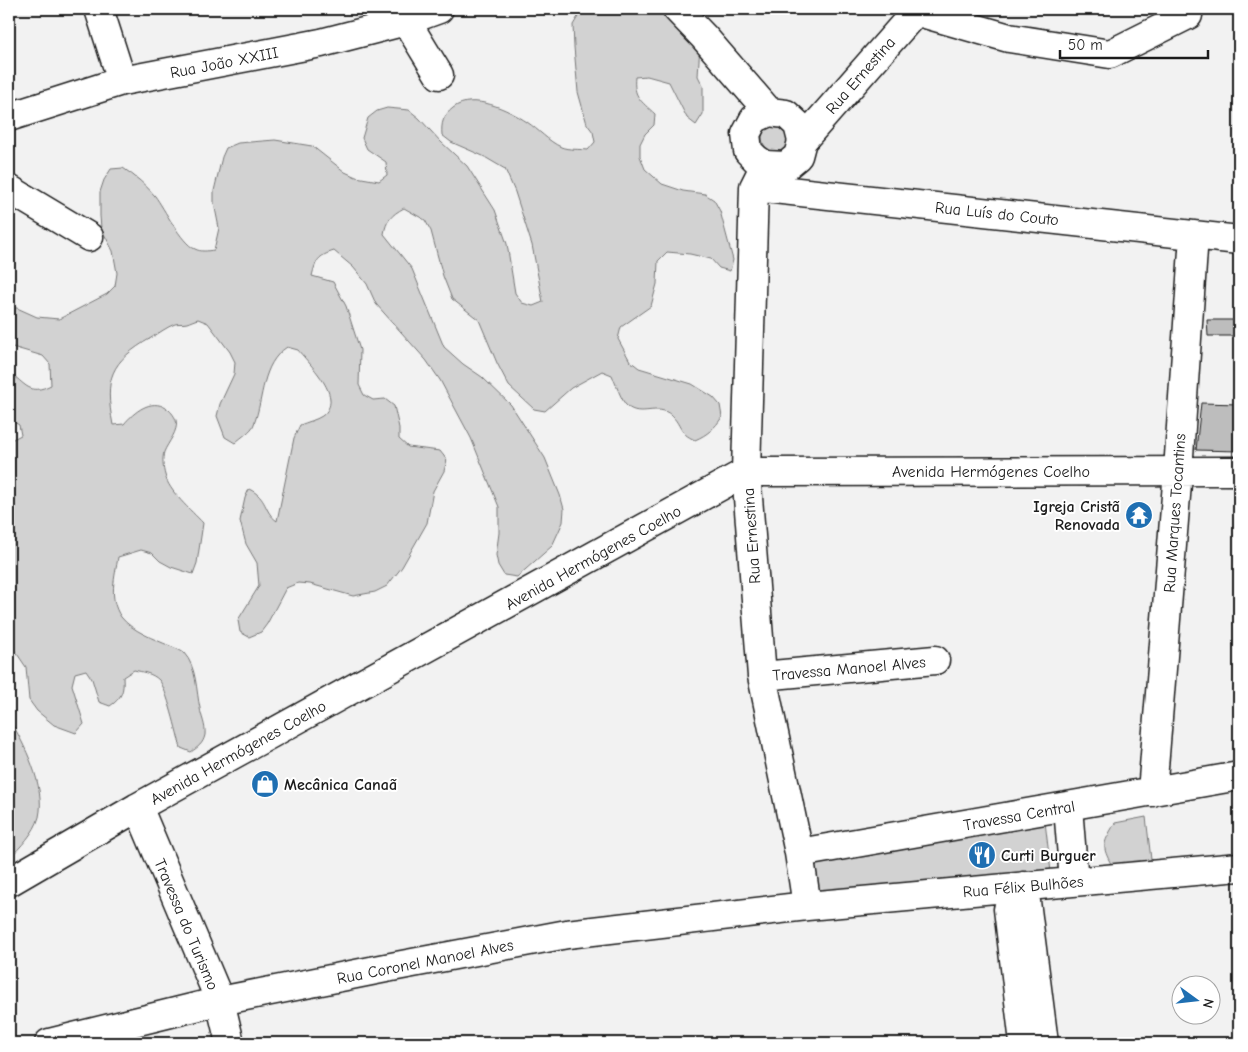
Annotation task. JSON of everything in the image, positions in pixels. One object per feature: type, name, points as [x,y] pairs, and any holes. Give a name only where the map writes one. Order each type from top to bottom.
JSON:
[{"type":"street","points":[[100,9],[122,81]]},
{"type":"street","name":"Rua João XXIII","points":[[9,117],[122,81],[321,44],[404,15],[439,9]]},
{"type":"street","points":[[677,9],[769,112]]},
{"type":"street","points":[[917,10],[1009,38],[1110,54],[1188,15]]},
{"type":"street","name":"Rua Ernestina","points":[[802,141],[917,10]]},
{"type":"street","points":[[404,15],[439,75]]},
{"type":"street","points":[[769,112],[786,114],[798,125],[802,141],[798,156],[786,166],[760,176],[756,159],[748,151],[746,134],[754,120],[769,112]]},
{"type":"street","name":"Rua Ernestina","points":[[760,176],[746,472],[762,676],[799,854],[806,906]]},
{"type":"street","name":"Rua Luís do Couto","points":[[760,176],[1239,240]]},
{"type":"street","points":[[9,189],[90,237]]},
{"type":"street","name":"Rua Marques Tocantins","points":[[1152,792],[1178,471],[1194,234]]},
{"type":"street","name":"Avenida Hermógenes Coelho","points":[[9,882],[138,807],[746,472],[1239,471]]},
{"type":"street","name":"Travessa Manoel Alves","points":[[762,676],[935,660]]},
{"type":"street","name":"Travessa Central","points":[[799,854],[1239,776]]},
{"type":"street","name":"Travessa do Turismo","points":[[138,807],[220,1002],[230,1043]]},
{"type":"street","points":[[1068,807],[1074,882]]},
{"type":"street","name":"Rua Félix Bulhões","points":[[806,906],[1239,867]]},
{"type":"street","points":[[1015,887],[1024,1043]]},
{"type":"street","points":[[1015,887],[1044,1043]]},
{"type":"street","name":"Rua Coronel Manoel Alves","points":[[49,1043],[220,1002],[567,934],[806,906]]},
{"type":"shaded area","points":[[586,9],[657,9],[685,26],[700,44],[698,76],[703,86],[703,114],[696,125],[687,118],[669,82],[647,76],[635,77],[635,89],[639,98],[655,114],[654,125],[645,134],[640,144],[640,156],[645,169],[662,184],[683,191],[705,194],[714,200],[720,211],[733,260],[730,271],[719,268],[711,259],[690,254],[667,252],[658,261],[657,284],[651,306],[621,327],[618,339],[630,361],[639,368],[692,384],[713,397],[720,405],[722,417],[714,428],[695,440],[686,435],[671,415],[666,412],[632,409],[625,404],[612,375],[602,371],[571,388],[545,411],[534,409],[509,386],[479,320],[452,299],[443,276],[431,231],[425,220],[404,208],[390,219],[384,234],[412,269],[444,347],[463,364],[482,377],[511,405],[545,458],[564,509],[563,522],[552,546],[517,577],[504,575],[498,565],[496,555],[499,533],[499,507],[471,438],[440,380],[426,360],[376,304],[367,284],[353,267],[334,251],[318,259],[312,276],[333,282],[346,306],[360,350],[359,385],[364,395],[373,400],[385,399],[394,406],[399,428],[399,439],[408,447],[440,451],[447,460],[444,471],[433,491],[427,523],[402,567],[387,586],[375,592],[353,596],[310,584],[298,583],[286,588],[261,632],[249,637],[240,632],[238,620],[259,586],[257,563],[246,544],[240,521],[245,498],[249,489],[255,493],[263,500],[269,513],[277,521],[294,438],[300,425],[322,416],[328,409],[330,400],[324,382],[317,373],[298,350],[287,347],[272,363],[268,372],[253,427],[235,443],[225,437],[217,416],[220,404],[234,374],[235,362],[230,352],[208,323],[198,319],[172,325],[126,355],[119,364],[113,373],[110,383],[110,409],[113,425],[124,424],[138,411],[155,405],[160,405],[167,409],[174,416],[177,424],[164,452],[164,469],[171,488],[203,523],[197,563],[193,574],[171,567],[160,561],[152,553],[141,550],[118,557],[114,580],[114,595],[117,610],[126,622],[144,634],[181,651],[188,659],[195,679],[205,735],[200,745],[191,752],[181,748],[168,702],[159,680],[147,673],[134,670],[123,677],[121,694],[110,706],[99,702],[92,679],[86,670],[75,673],[72,685],[84,724],[76,733],[54,725],[37,711],[29,700],[26,667],[9,642],[9,441],[21,435],[19,425],[9,419],[9,372],[33,389],[51,385],[50,364],[43,356],[9,346],[9,308],[17,308],[37,317],[59,319],[107,294],[115,286],[117,273],[113,251],[101,228],[100,216],[100,192],[104,180],[111,169],[123,168],[148,188],[184,240],[195,249],[200,251],[214,250],[219,228],[214,203],[214,191],[226,148],[238,143],[275,140],[312,146],[345,172],[356,177],[379,181],[387,175],[386,162],[367,149],[362,138],[368,118],[377,111],[387,108],[409,110],[467,166],[495,210],[507,244],[515,293],[522,303],[533,306],[543,302],[532,245],[515,192],[505,169],[483,156],[451,142],[442,135],[442,123],[453,108],[470,102],[480,102],[501,108],[519,117],[561,147],[588,150],[595,142],[593,132],[587,124],[578,92],[573,25],[579,15]]},
{"type":"shaded area","points":[[778,123],[792,139],[784,151],[774,153],[765,146],[762,136],[765,129]]},
{"type":"shaded area","points":[[9,718],[27,753],[37,779],[40,805],[39,817],[31,834],[9,858]]},
{"type":"shaded area","points":[[1146,817],[1152,868],[1114,870],[1105,851],[1105,842],[1115,823]]},
{"type":"shaded area","points":[[1045,822],[1051,872],[813,896],[808,861]]},
{"type":"building","points":[[1207,320],[1239,320],[1239,336],[1208,336]]},
{"type":"building","points":[[1201,403],[1239,404],[1239,451],[1196,450]]},
{"type":"place","name":"Igreja Cristã Renovada","points":[[1139,515]]},
{"type":"place","name":"Mecânica Canaã","points":[[265,784]]},
{"type":"place","name":"Curti Burguer","points":[[982,855]]}]
